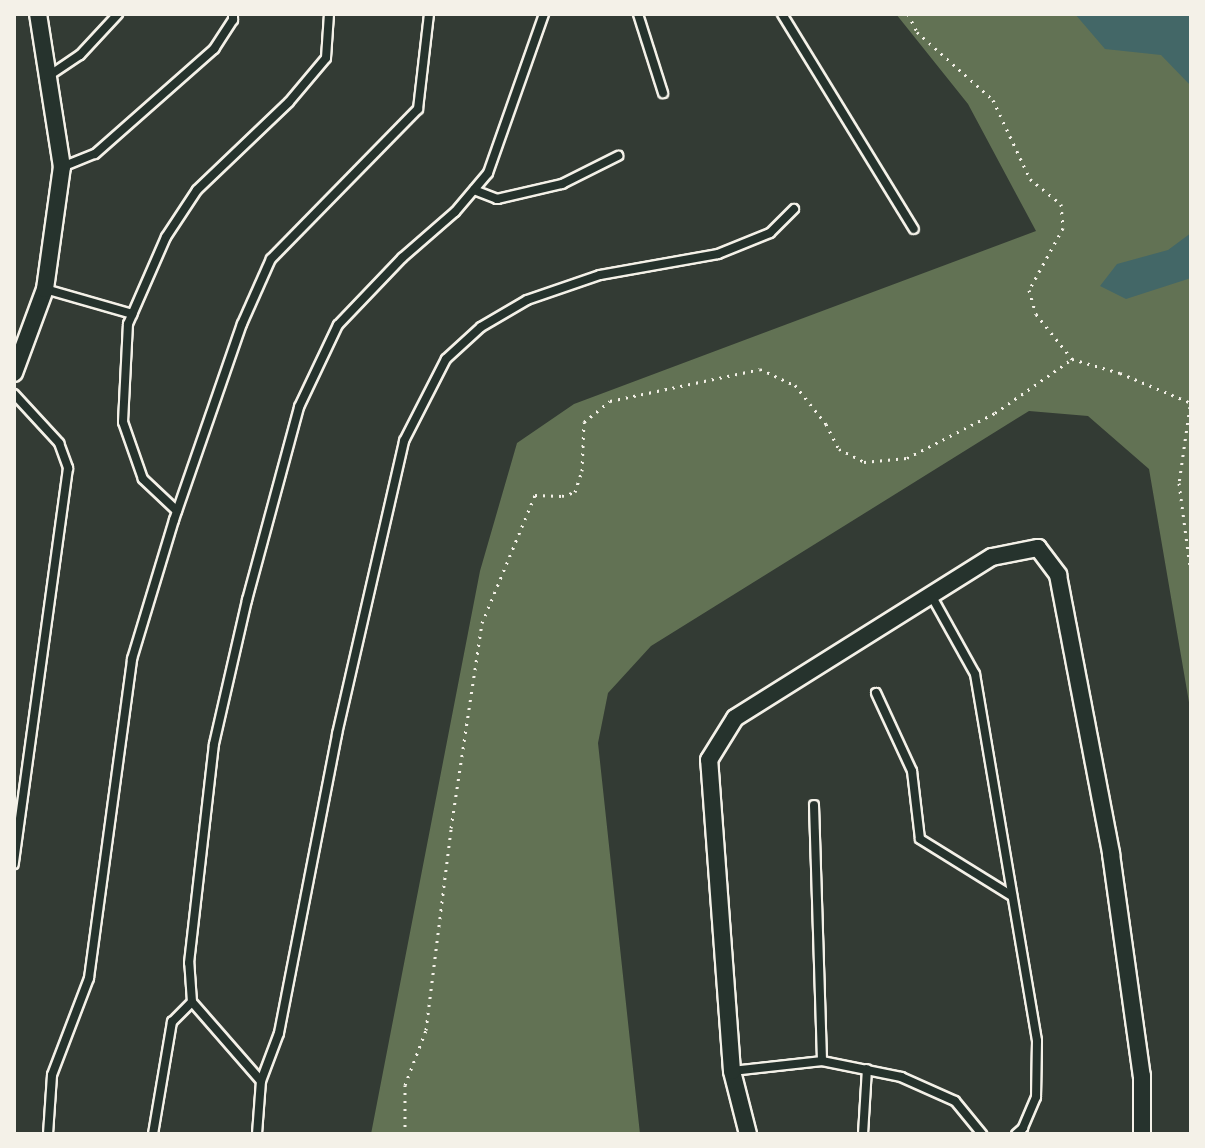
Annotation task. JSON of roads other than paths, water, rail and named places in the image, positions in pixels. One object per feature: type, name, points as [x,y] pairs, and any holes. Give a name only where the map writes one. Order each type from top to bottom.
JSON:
[{"type":"street","points":[[14,373],[45,289],[62,167],[50,75],[38,14]]},
{"type":"street","points":[[748,1134],[732,1071],[709,760],[735,718],[992,557],[1038,548],[1058,575],[1111,854],[1142,1076],[1142,1134]]},
{"type":"lane","points":[[50,75],[80,55],[118,14]]},
{"type":"lane","points":[[62,167],[95,154],[214,49],[233,20],[233,14]]},
{"type":"lane","points":[[177,511],[143,479],[123,422],[128,324],[166,237],[197,190],[289,102],[326,58],[329,14]]},
{"type":"lane","points":[[48,1134],[52,1075],[89,978],[132,659],[177,511],[242,324],[271,259],[418,109],[429,14]]},
{"type":"lane","points":[[261,1081],[192,1002],[189,963],[214,744],[247,600],[299,407],[338,325],[488,173],[544,14]]},
{"type":"lane","points":[[638,14],[663,93]]},
{"type":"lane","points":[[782,14],[914,229]]},
{"type":"lane","points":[[474,190],[497,199],[562,184],[618,156]]},
{"type":"lane","points":[[257,1134],[261,1081],[279,1033],[337,734],[404,441],[446,359],[481,327],[527,300],[600,275],[718,254],[770,233],[794,209]]},
{"type":"lane","points":[[45,289],[132,314]]},
{"type":"lane","points":[[14,394],[59,443],[68,468],[14,864]]},
{"type":"lane","points":[[931,595],[975,674],[1037,1041],[1036,1097],[1023,1128],[1016,1134]]},
{"type":"lane","points":[[876,693],[912,771],[920,839],[1012,896]]},
{"type":"lane","points":[[814,805],[822,1061]]},
{"type":"lane","points":[[153,1134],[172,1022],[192,1002]]},
{"type":"lane","points":[[732,1071],[822,1061],[901,1077],[955,1101],[982,1134]]},
{"type":"lane","points":[[863,1134],[867,1069]]},
{"type":"water","points":[[1075,14],[1191,14],[1191,86],[1161,55],[1105,49]]},
{"type":"water","points":[[1191,233],[1191,278],[1126,299],[1100,286],[1117,264],[1168,250]]}]
